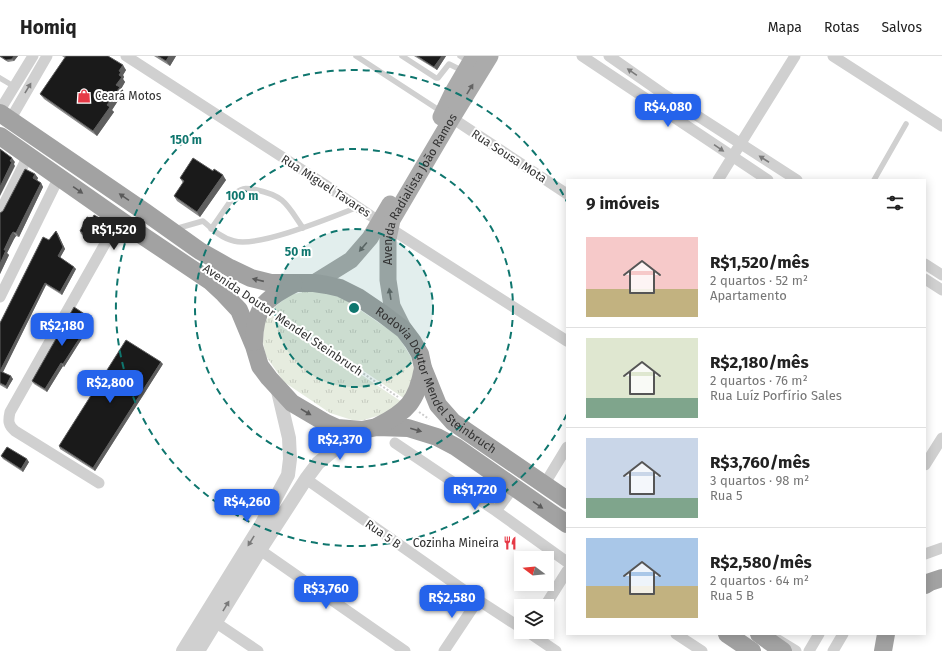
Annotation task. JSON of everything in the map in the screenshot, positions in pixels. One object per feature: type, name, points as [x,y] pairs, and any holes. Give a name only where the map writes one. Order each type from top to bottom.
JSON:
[{"type":"highway","name":"Avenida Doutor Mendel Steinbruch","points":[[3,114],[200,251],[251,278],[271,283],[305,283]]},
{"type":"highway","name":"Avenida Doutor Mendel Steinbruch","points":[[0,136],[210,281],[239,310],[254,346]]},
{"type":"highway","points":[[254,346],[256,322],[263,305],[271,297],[305,283]]},
{"type":"highway","name":"Rodovia Doutor Mendel Steinbruch","points":[[305,283],[327,284],[340,288],[358,297],[404,330],[420,354],[423,368],[438,405],[453,422],[566,499]]},
{"type":"highway","name":"Rodovia Doutor Mendel Steinbruch","points":[[254,346],[260,366],[277,387],[292,403],[326,423],[337,428],[408,428],[438,437],[566,523]]},
{"type":"highway","points":[[370,428],[396,417],[409,406],[420,385],[423,368]]},
{"type":"highway","points":[[926,584],[942,578]]},
{"type":"highway","points":[[760,635],[783,651]]},
{"type":"highway","points":[[883,651],[886,635]]},
{"type":"main road","name":"Avenida Radialista João Ramos","points":[[305,283],[351,260],[370,238],[392,220],[448,115],[490,56]]},
{"type":"main road","name":"Avenida Radialista João Ramos","points":[[448,115],[453,92],[467,62]]},
{"type":"main road","name":"Avenida Radialista João Ramos","points":[[385,225],[388,280],[392,306],[404,330]]},
{"type":"street","points":[[3,114],[15,87],[33,56]]},
{"type":"street","points":[[3,114],[47,56]]},
{"type":"street","name":"Rua Miguel Tavares","points":[[126,56],[385,225],[566,340]]},
{"type":"street","points":[[582,56],[766,179]]},
{"type":"street","points":[[609,56],[662,93],[795,179]]},
{"type":"street","points":[[719,179],[796,56]]},
{"type":"street","points":[[833,56],[942,126]]},
{"type":"street","points":[[656,106],[662,93]]},
{"type":"street","name":"Rua Sousa Mota","points":[[448,115],[566,193]]},
{"type":"street","points":[[0,212],[28,156]]},
{"type":"street","points":[[0,297],[59,177]]},
{"type":"street","points":[[99,484],[10,427],[8,420],[10,412],[119,219]]},
{"type":"street","points":[[926,265],[942,275]]},
{"type":"street","points":[[926,280],[942,290]]},
{"type":"street","points":[[198,651],[210,619],[288,475],[290,459],[289,438],[277,387]]},
{"type":"street","points":[[183,651],[210,619],[260,550],[318,463],[335,448],[370,428]]},
{"type":"street","points":[[926,463],[942,438]]},
{"type":"street","points":[[395,443],[496,511],[566,561]]},
{"type":"street","points":[[544,485],[566,449]]},
{"type":"street","name":"Rua 5 B","points":[[306,479],[478,600],[514,623]]},
{"type":"street","points":[[496,511],[513,488]]},
{"type":"street","points":[[926,554],[942,548]]},
{"type":"street","points":[[260,550],[405,651]]},
{"type":"street","points":[[549,599],[566,573]]},
{"type":"street","points":[[444,651],[478,600]]},
{"type":"street","points":[[210,619],[258,651]]},
{"type":"street","points":[[678,635],[702,651]]},
{"type":"street","points":[[771,635],[796,651]]},
{"type":"street","points":[[808,651],[818,635]]},
{"type":"street","points":[[833,651],[842,635]]},
{"type":"street","name":"Rua 5 B","points":[[539,639],[556,651]]},
{"type":"lane","points":[[356,56],[448,115]]},
{"type":"lane","points":[[402,56],[436,78],[438,78],[449,64],[467,62]]},
{"type":"lane","points":[[0,78],[15,87]]},
{"type":"lane","points":[[875,179],[906,124]]},
{"type":"lane","points":[[211,229],[236,192],[247,188],[270,193],[280,197],[303,228]]},
{"type":"lane","points":[[171,230],[203,221],[211,229],[226,239],[235,242],[248,242],[303,228],[358,207]]},
{"type":"path","name":"Avenida Doutor Mendel Steinbruch","points":[[238,288],[429,419]]},
{"type":"green space","points":[[303,292],[337,294],[398,336],[411,357],[414,371],[405,399],[272,309],[290,295]]},
{"type":"green space","points":[[270,314],[402,402],[387,413],[364,420],[352,420],[330,413],[284,382],[266,356],[263,343],[264,324]]},
{"type":"building","points":[[0,56],[14,56],[12,59],[6,60]]},
{"type":"building","name":"Ceará Motos","points":[[66,56],[108,56],[123,65],[119,71],[121,72],[119,75],[122,77],[116,85],[120,87],[107,105],[110,107],[93,131],[40,94]]},
{"type":"building","points":[[158,56],[169,56],[166,61]]},
{"type":"building","points":[[417,56],[442,56],[434,67]]},
{"type":"building","points":[[0,149],[12,158],[10,161],[12,162],[0,187]]},
{"type":"building","points":[[193,158],[213,171],[214,169],[223,175],[197,212],[174,196],[184,181],[180,178]]},
{"type":"building","points":[[25,169],[35,174],[33,178],[41,183],[16,233],[13,232],[11,235],[4,250],[6,250],[0,264],[0,213],[3,211]]},
{"type":"building","points":[[94,215],[101,219],[94,232],[92,231],[89,237],[80,231],[87,217],[92,219]]},
{"type":"building","points":[[56,231],[63,247],[58,256],[74,267],[60,292],[45,283],[0,371],[0,323],[43,237],[49,240]]},
{"type":"building","points":[[74,307],[92,319],[63,364],[61,363],[45,389],[32,381]]},
{"type":"building","points":[[126,340],[161,362],[93,468],[59,446]]},
{"type":"building","points":[[0,371],[11,376],[6,386],[0,383]]},
{"type":"building","points":[[7,447],[27,459],[21,469],[1,456]]},
{"type":"place","name":"Ceará Motos","points":[[84,96]]},
{"type":"place","name":"Cozinha Mineira","points":[[510,543]]}]
